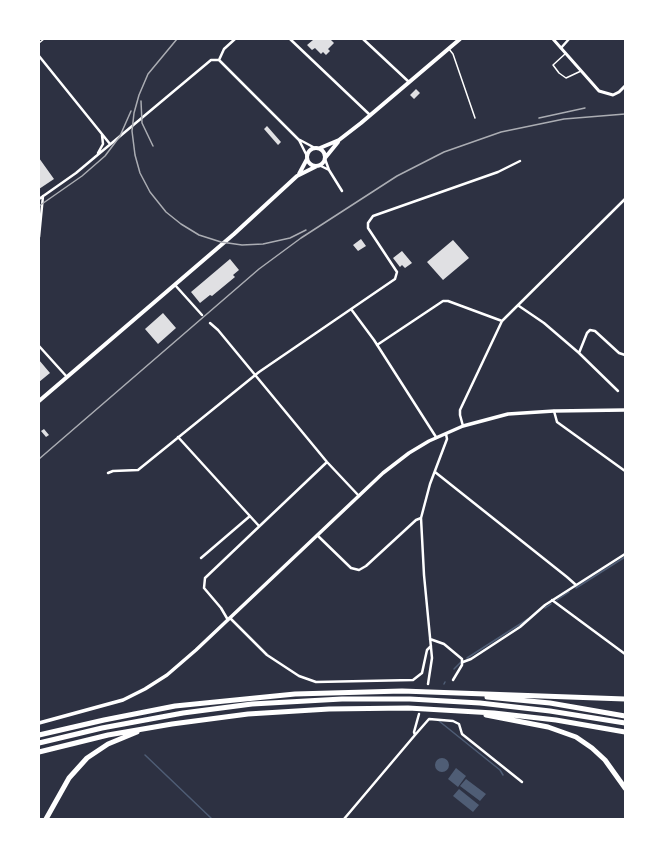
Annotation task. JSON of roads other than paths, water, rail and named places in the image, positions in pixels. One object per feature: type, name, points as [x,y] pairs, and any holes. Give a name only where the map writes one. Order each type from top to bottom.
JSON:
[{"type":"highway","points":[[39,735],[127,715],[209,702],[302,693],[402,691],[625,699]]},
{"type":"highway","points":[[402,691],[517,699],[625,716]]},
{"type":"highway","points":[[39,743],[102,728],[172,715],[252,704],[320,700],[387,699],[457,701],[527,708],[625,723]]},
{"type":"highway","points":[[39,752],[108,735],[172,724],[234,716],[306,710],[366,708],[438,709],[531,716],[625,732]]},
{"type":"highway","points":[[438,709],[506,718],[567,733],[582,740],[601,756],[613,768],[625,788]]},
{"type":"highway","points":[[46,819],[69,778],[82,763],[97,750],[127,736],[172,724]]},
{"type":"main road","points":[[39,401],[175,285],[297,176],[318,166],[339,140],[460,39]]},
{"type":"main road","points":[[297,176],[310,150],[339,140]]},
{"type":"main road","points":[[318,148],[324,152],[325,158]]},
{"type":"main road","points":[[307,157],[311,164],[318,166]]},
{"type":"main road","points":[[39,723],[110,704],[145,689],[173,671],[399,460],[436,437],[463,426],[508,414],[554,411],[625,410]]},
{"type":"street","points":[[219,60],[224,49],[235,39]]},
{"type":"street","points":[[290,39],[370,115]]},
{"type":"street","points":[[363,39],[410,82]]},
{"type":"street","points":[[553,39],[581,72],[604,94],[617,93],[625,86]]},
{"type":"street","points":[[561,49],[568,39]]},
{"type":"street","points":[[39,56],[110,144]]},
{"type":"street","points":[[39,198],[76,173],[211,60],[219,60],[299,140],[307,157]]},
{"type":"street","points":[[98,154],[103,144],[100,131]]},
{"type":"street","points":[[299,140],[318,148]]},
{"type":"street","points":[[325,158],[329,170],[342,191]]},
{"type":"street","points":[[108,473],[113,471],[136,471],[255,375],[394,279],[397,274],[368,228],[368,223],[374,216],[498,172],[520,161]]},
{"type":"street","points":[[318,166],[329,170]]},
{"type":"street","points":[[39,237],[43,209],[43,196]]},
{"type":"street","points":[[463,426],[460,410],[502,321],[519,306],[625,199]]},
{"type":"street","points":[[175,285],[202,315]]},
{"type":"street","points":[[377,345],[443,301],[448,301],[502,321]]},
{"type":"street","points":[[519,306],[544,323],[579,353],[618,391]]},
{"type":"street","points":[[351,309],[377,345],[436,437]]},
{"type":"street","points":[[210,323],[327,462],[359,496]]},
{"type":"street","points":[[579,353],[587,333],[590,330],[595,331],[619,353],[625,355]]},
{"type":"street","points":[[39,346],[67,378]]},
{"type":"street","points":[[554,411],[557,422],[625,471]]},
{"type":"street","points":[[428,684],[432,662],[424,580],[421,518],[435,472],[447,440],[446,433]]},
{"type":"street","points":[[178,437],[259,526]]},
{"type":"street","points":[[327,462],[216,566],[204,580],[204,589],[229,619],[267,655],[299,676],[316,682],[412,680],[422,673],[427,650],[431,646]]},
{"type":"street","points":[[435,472],[576,585]]},
{"type":"street","points":[[201,558],[250,516]]},
{"type":"street","points":[[317,535],[351,568],[359,570],[366,566],[416,520],[421,518]]},
{"type":"street","points":[[453,680],[463,662],[471,659],[520,627],[552,600],[625,554]]},
{"type":"street","points":[[552,600],[625,654]]},
{"type":"street","points":[[430,639],[437,640],[454,651],[462,658],[463,662]]},
{"type":"street","points":[[415,735],[414,732],[419,714]]},
{"type":"street","points":[[344,819],[429,719],[453,721],[459,724],[462,734],[522,782]]},
{"type":"lane","points":[[39,43],[44,39]]},
{"type":"lane","points":[[449,49],[453,54],[475,118]]},
{"type":"lane","points":[[565,54],[553,65],[559,73],[566,78],[581,72]]},
{"type":"water","points":[[439,758],[445,758],[449,762],[449,768],[445,772],[439,772],[435,768],[435,762]]},
{"type":"water","points":[[456,768],[466,776],[458,787],[448,779]]},
{"type":"water","points":[[466,779],[486,794],[480,801],[460,786]]},
{"type":"water","points":[[459,789],[479,805],[473,812],[453,796]]},
{"type":"waterway","points":[[576,588],[625,557]]},
{"type":"waterway","points":[[557,600],[569,592]]},
{"type":"waterway","points":[[545,608],[551,604]]},
{"type":"waterway","points":[[467,658],[528,619]]},
{"type":"waterway","points":[[454,669],[461,662]]},
{"type":"waterway","points":[[439,721],[500,770],[503,775]]},
{"type":"waterway","points":[[145,755],[212,819]]},
{"type":"railway","points":[[177,39],[148,74],[139,95],[134,113],[132,131],[135,155],[140,173],[150,192],[166,212],[181,224],[199,235],[221,242],[242,245],[263,244],[290,238],[306,230]]},
{"type":"railway","points":[[141,101],[142,123],[153,146]]},
{"type":"railway","points":[[539,118],[585,108]]},
{"type":"railway","points":[[39,206],[82,176],[105,156],[120,136],[131,111]]},
{"type":"railway","points":[[39,459],[259,269],[301,238],[397,176],[444,152],[501,132],[564,119],[625,114]]}]
